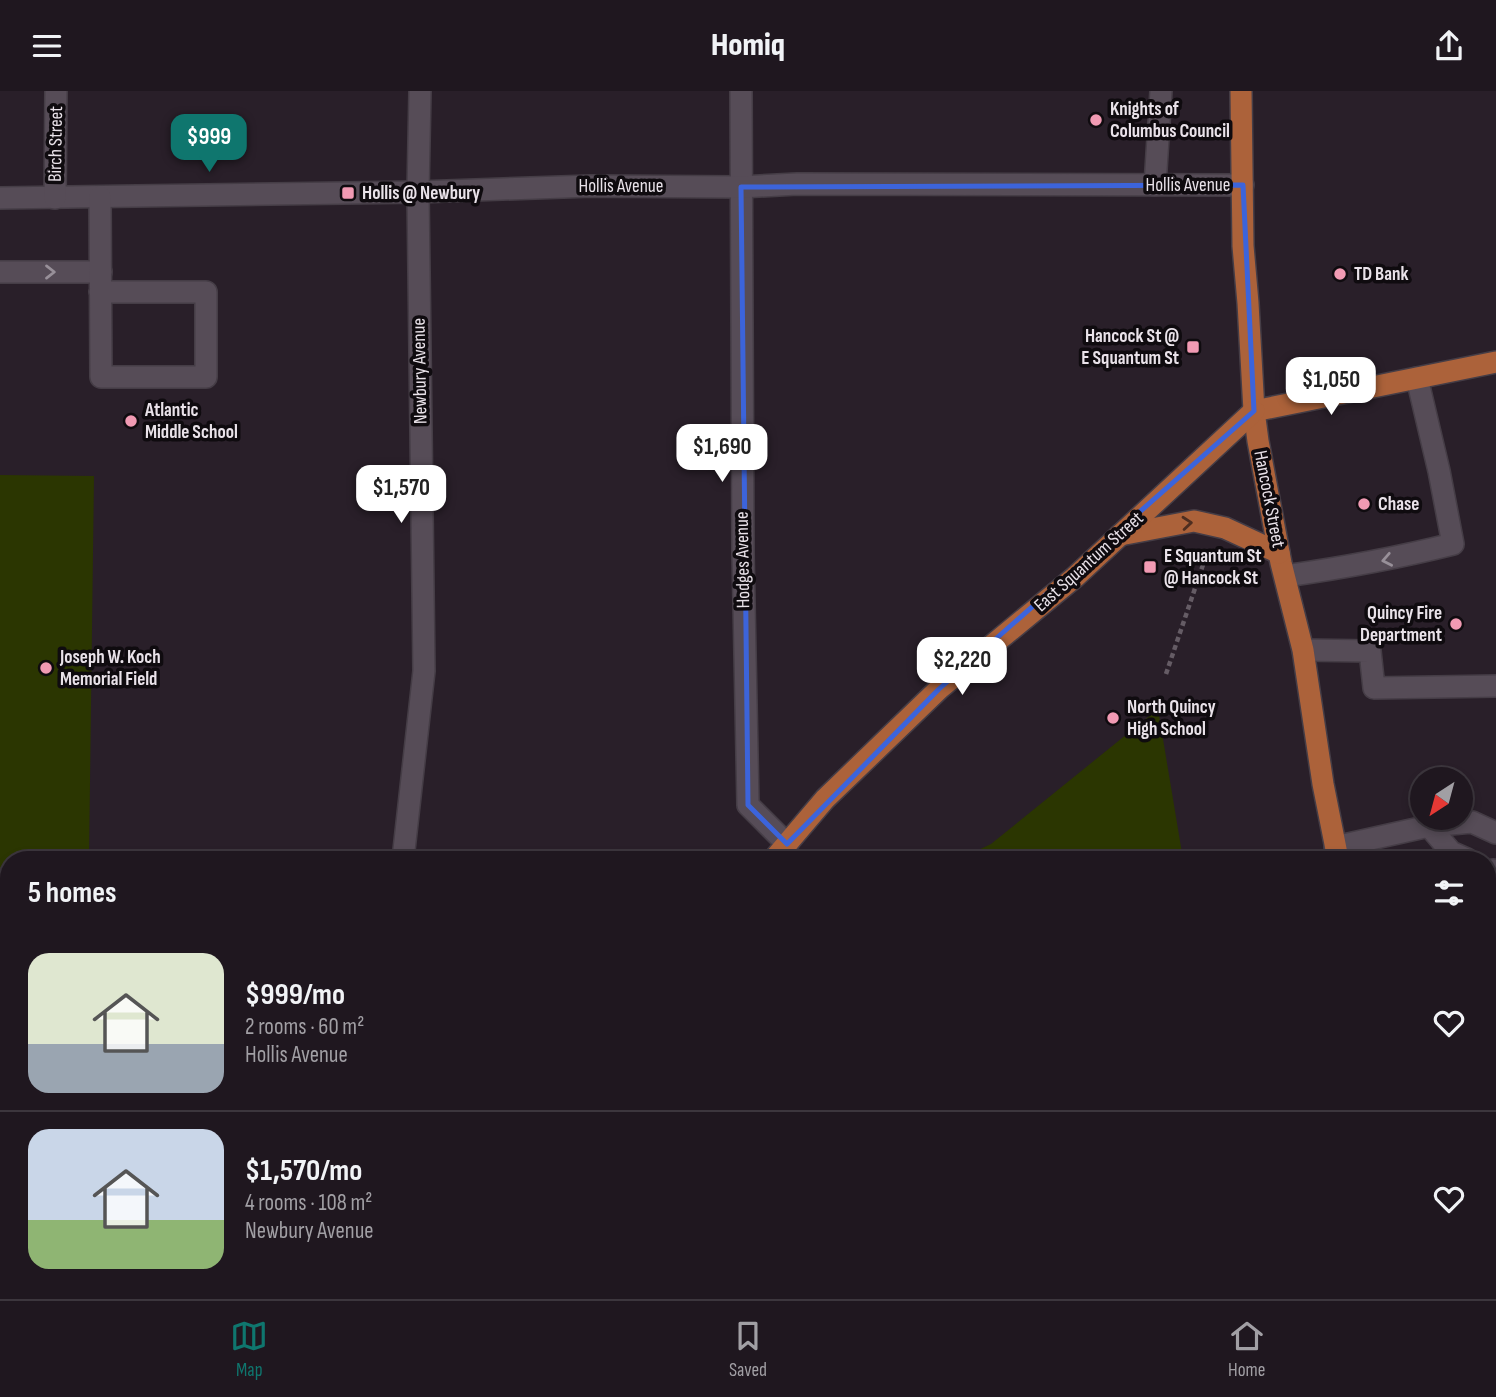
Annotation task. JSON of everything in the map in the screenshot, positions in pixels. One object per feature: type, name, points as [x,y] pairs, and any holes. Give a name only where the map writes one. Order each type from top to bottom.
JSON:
[{"type":"main road","name":"Hancock Street","points":[[1241,91],[1243,246],[1254,411],[1279,554],[1303,650],[1323,783],[1337,851]]},
{"type":"main road","points":[[1254,411],[1495,365]]},
{"type":"main road","name":"East Squantum Street","points":[[781,851],[825,799],[939,689],[1075,577],[1254,411]]},
{"type":"main road","points":[[1120,535],[1194,521],[1225,528],[1279,554]]},
{"type":"street","name":"Birch Street","points":[[55,198],[56,91]]},
{"type":"street","name":"Newbury Avenue","points":[[404,851],[424,671],[418,192],[420,91]]},
{"type":"street","name":"Hodges Avenue","points":[[741,91],[743,552],[748,805],[779,851]]},
{"type":"street","points":[[1155,185],[1161,91]]},
{"type":"street","name":"Hollis Avenue","points":[[0,198],[418,192],[591,186],[1243,185]]},
{"type":"street","points":[[0,272],[100,282],[206,292],[206,377],[101,377],[100,282],[100,197]]},
{"type":"street","points":[[1285,576],[1346,568],[1453,544],[1417,378]]},
{"type":"street","points":[[1303,650],[1370,650],[1374,688],[1496,686]]},
{"type":"street","points":[[1474,824],[1496,833]]},
{"type":"street","points":[[1344,851],[1415,830]]},
{"type":"street","points":[[1432,830],[1450,851]]},
{"type":"path","points":[[1166,674],[1207,552]]},
{"type":"highlighted area","points":[[1243,185],[1254,411],[939,689],[787,844],[748,805],[741,187]]},
{"type":"green space","name":"Joseph W. Koch Memorial Field","points":[[0,475],[94,476],[89,851],[0,851]]},
{"type":"green space","points":[[1158,709],[1182,851],[976,851],[991,844]]},
{"type":"place","name":"Knights of Columbus Council","points":[[1096,120]]},
{"type":"place","name":"Hollis @ Newbury","points":[[348,193]]},
{"type":"place","name":"TD Bank","points":[[1340,274]]},
{"type":"place","name":"Hancock St @ E Squantum St","points":[[1193,347]]},
{"type":"place","name":"Atlantic Middle School","points":[[131,421]]},
{"type":"place","name":"Chase","points":[[1364,504]]},
{"type":"place","name":"E Squantum St @ Hancock St","points":[[1150,567]]},
{"type":"place","name":"Quincy Fire Department","points":[[1456,624]]},
{"type":"place","name":"Joseph W. Koch Memorial Field","points":[[46,668]]},
{"type":"place","name":"North Quincy High School","points":[[1113,718]]}]
